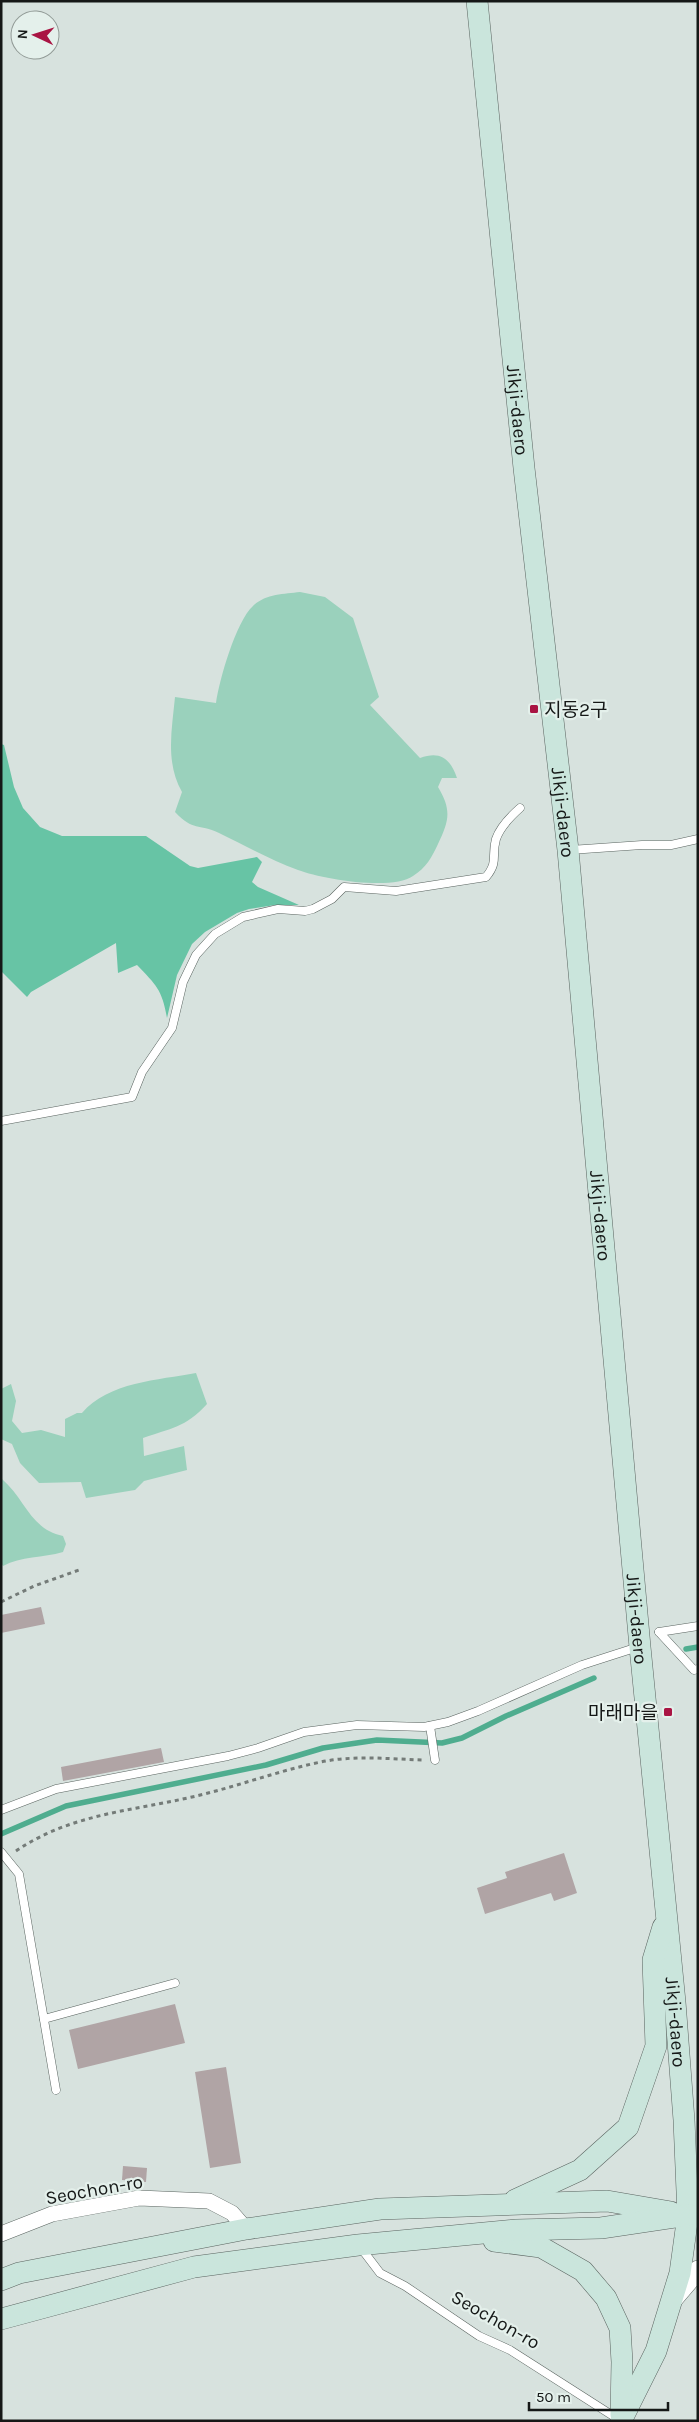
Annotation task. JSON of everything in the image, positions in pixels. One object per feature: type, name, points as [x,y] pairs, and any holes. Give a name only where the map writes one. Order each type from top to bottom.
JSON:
[{"type":"main road","name":"Jikji-daero","points":[[477,1],[524,468],[568,850],[693,2215],[674,2298],[656,2351],[621,2421]]},
{"type":"main road","points":[[506,2204],[580,2170],[628,2127],[656,2046],[653,1960],[666,1915]]},
{"type":"main road","points":[[1,2280],[19,2273],[246,2228],[380,2209],[607,2201],[693,2215]]},
{"type":"main road","points":[[1,2319],[194,2267],[358,2244],[516,2230],[601,2228],[693,2215]]},
{"type":"main road","points":[[452,2236],[541,2247],[583,2271],[606,2298],[620,2328],[622,2362],[621,2421]]},
{"type":"street","points":[[683,2107],[698,2127]]},
{"type":"street","name":"Seochon-ro","points":[[1,2234],[52,2214],[139,2198],[209,2201],[232,2213],[246,2228]]},
{"type":"street","points":[[674,2298],[698,2270]]},
{"type":"lane","points":[[1,1121],[132,1097],[142,1072],[172,1028],[183,982],[196,955],[225,926],[243,917],[278,909],[305,911],[313,909],[332,899],[344,887],[396,891],[486,877],[494,867],[496,841],[499,832],[520,808]]},
{"type":"lane","points":[[568,850],[671,845],[698,839]]},
{"type":"lane","points":[[696,1670],[659,1632],[698,1626]]},
{"type":"lane","points":[[1,1810],[56,1789],[228,1756],[304,1732],[357,1726],[430,1726],[478,1711],[616,1652],[640,1647]]},
{"type":"lane","points":[[430,1726],[435,1760]]},
{"type":"lane","points":[[3,1855],[19,1874],[56,2090]]},
{"type":"lane","points":[[44,2019],[175,1983]]},
{"type":"lane","name":"Seochon-ro","points":[[358,2244],[380,2273],[405,2286],[479,2336],[518,2355],[621,2421]]},
{"type":"path","points":[[1,1602],[34,1586],[82,1569]]},
{"type":"path","points":[[3,1855],[43,1833],[88,1818],[213,1792],[322,1762],[363,1758],[435,1760]]},
{"type":"green space","points":[[300,592],[325,597],[353,618],[379,697],[370,705],[420,758],[433,755],[443,758],[451,765],[457,778],[442,778],[438,787],[447,809],[447,822],[433,853],[422,869],[413,876],[403,880],[390,883],[357,882],[323,877],[298,870],[212,830],[192,825],[175,812],[182,792],[173,769],[171,745],[175,697],[216,703],[229,652],[240,624],[253,606],[263,599],[275,595]]},
{"type":"green space","points":[[1,744],[4,745],[14,787],[23,808],[40,827],[62,836],[146,836],[190,866],[198,868],[257,857],[262,862],[252,882],[258,887],[299,905],[275,905],[249,909],[237,913],[205,932],[192,944],[177,975],[167,1018],[163,1000],[157,988],[137,965],[118,973],[116,943],[31,992],[27,997],[1,971]]},
{"type":"green space","points":[[196,1373],[207,1404],[184,1423],[143,1438],[144,1456],[184,1446],[187,1470],[144,1481],[135,1490],[86,1498],[81,1482],[39,1483],[20,1463],[12,1444],[1,1439],[1,1389],[11,1384],[16,1401],[12,1421],[22,1433],[41,1430],[65,1437],[65,1419],[77,1413],[82,1413],[106,1395],[135,1384]]},
{"type":"green space","points":[[2,1479],[29,1513],[43,1527],[63,1536],[66,1544],[63,1552],[17,1560],[3,1566],[1,1563]]},
{"type":"building","points":[[41,1607],[45,1624],[1,1633],[1,1615]]},
{"type":"building","points":[[161,1748],[164,1762],[63,1781],[61,1767]]},
{"type":"building","points":[[564,1853],[577,1893],[554,1901],[551,1893],[485,1914],[477,1888],[507,1878],[505,1872]]},
{"type":"building","points":[[175,2004],[185,2043],[78,2069],[69,2030]]},
{"type":"building","points":[[226,2067],[241,2163],[210,2168],[195,2072]]},
{"type":"building","points":[[123,2166],[147,2168],[146,2182],[122,2180]]},
{"type":"waterway","points":[[686,1649],[698,1647]]},
{"type":"waterway","points":[[1,1834],[66,1806],[266,1765],[323,1748],[377,1740],[442,1743],[462,1738],[506,1716],[594,1678]]},
{"type":"place","name":"지동2구","points":[[534,709]]},
{"type":"place","name":"마래마을","points":[[668,1712]]}]
